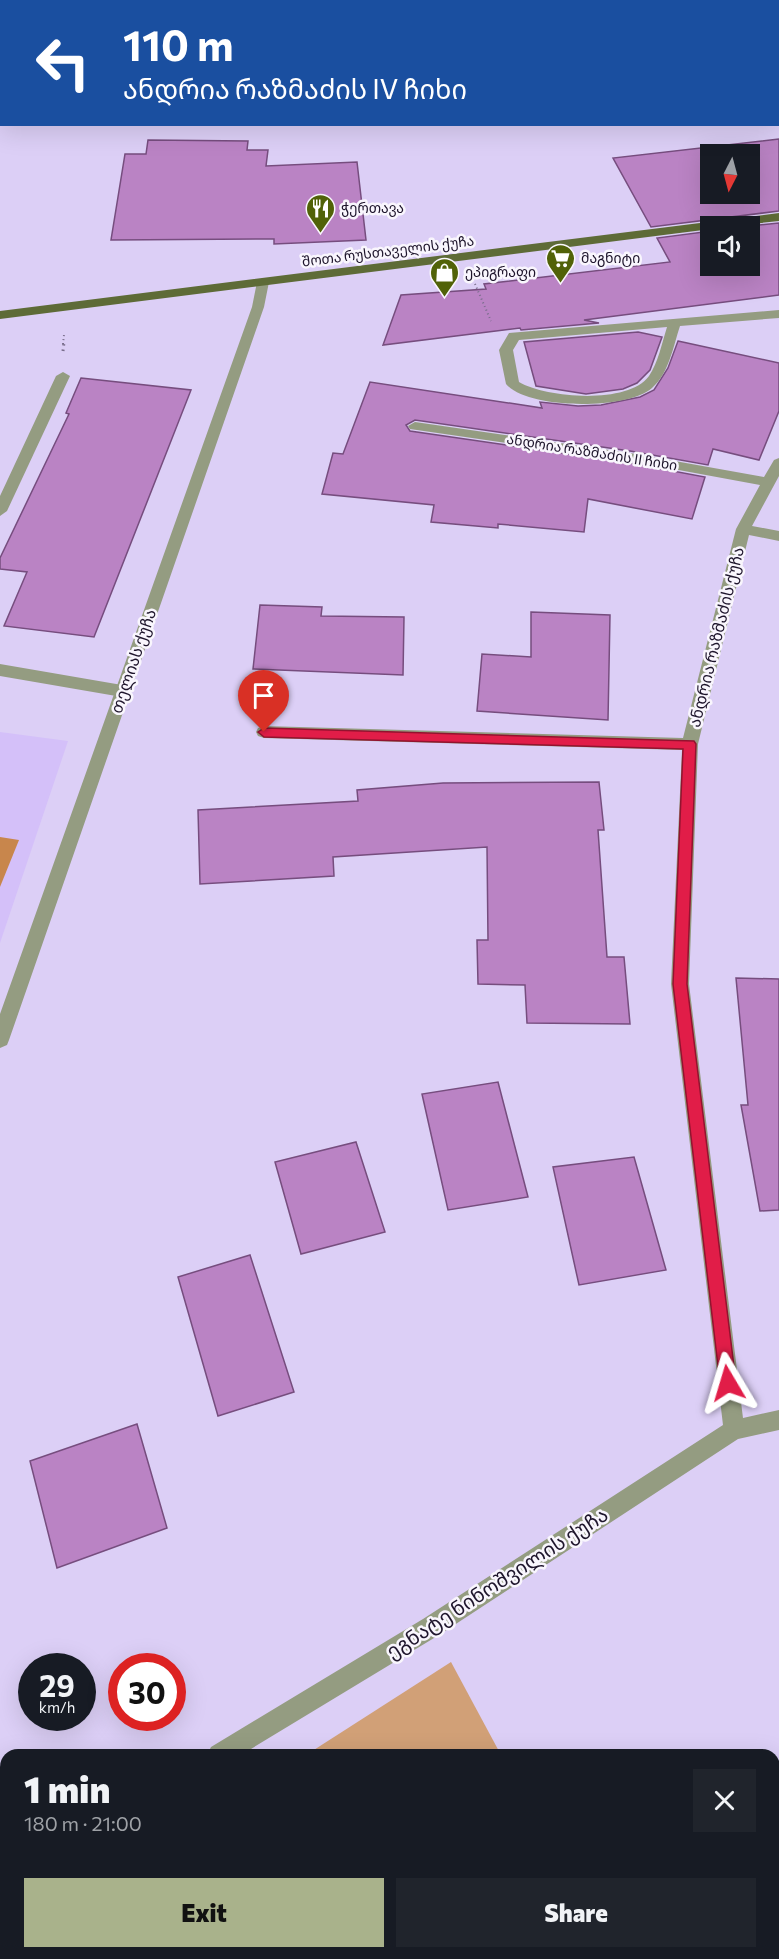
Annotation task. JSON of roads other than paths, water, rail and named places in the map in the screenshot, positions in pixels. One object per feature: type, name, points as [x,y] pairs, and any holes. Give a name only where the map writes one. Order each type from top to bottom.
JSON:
[{"type":"main road","name":"შოთა რუსთაველის ქუჩა","points":[[0,315],[779,217]]},
{"type":"street","name":"თელიას ქუჩა","points":[[0,1040],[258,307],[263,282]]},
{"type":"street","points":[[675,322],[654,379],[638,392],[607,399],[546,396],[527,392],[513,384],[506,350],[514,336],[675,322],[779,314]]},
{"type":"street","points":[[0,512],[63,376]]},
{"type":"street","name":"ანდრია რაზმაძის II ჩიხი","points":[[415,426],[630,457],[769,482]]},
{"type":"street","name":"ანდრია რაზმაძის ქუჩა","points":[[734,1430],[680,984],[690,744],[742,529],[779,463]]},
{"type":"street","points":[[742,529],[779,536]]},
{"type":"street","points":[[0,670],[122,691]]},
{"type":"street","points":[[264,732],[690,744]]},
{"type":"street","name":"ეგნატე ნინოშვილის ქუჩა","points":[[229,1749],[431,1627],[734,1430],[779,1420]]},
{"type":"place","name":"ჭერთავა","points":[[320,234]]},
{"type":"place","name":"მაგნიტი","points":[[560,284]]},
{"type":"place","name":"ეპიგრაფი","points":[[444,298]]}]
